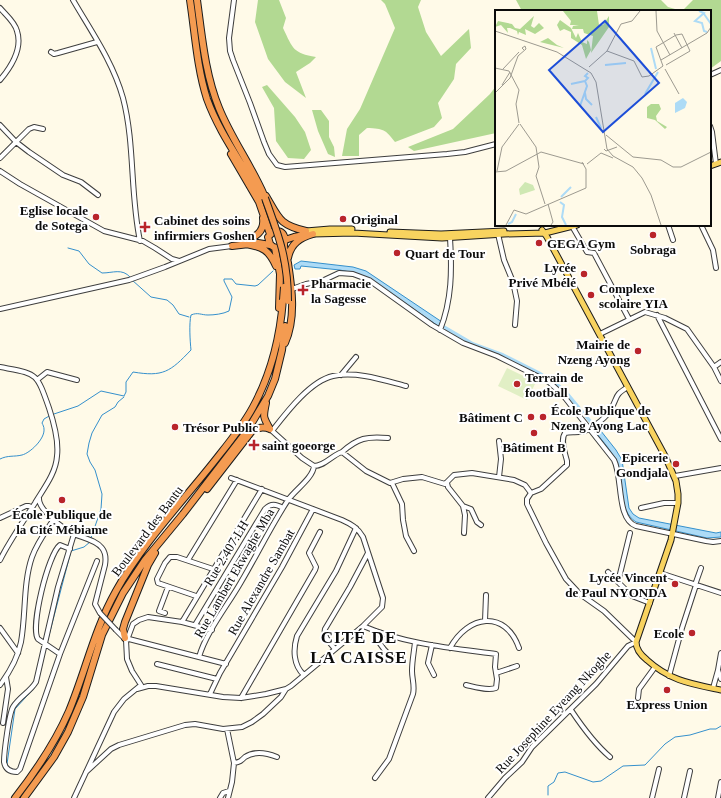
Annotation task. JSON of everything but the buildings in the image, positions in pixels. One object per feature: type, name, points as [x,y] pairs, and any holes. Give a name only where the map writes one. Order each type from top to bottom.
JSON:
[{"type":"highway","points":[[190,0],[199,66],[208,99],[227,146],[262,210],[269,235],[268,242],[273,246],[280,273],[278,317],[272,362]]},
{"type":"highway","points":[[197,0],[205,60],[215,97],[225,123],[283,237],[292,289],[291,326],[282,350]]},
{"type":"highway","points":[[208,99],[222,130],[264,198],[281,220],[290,226],[306,231]]},
{"type":"highway","points":[[264,198],[274,222],[285,259],[288,276],[285,301]]},
{"type":"highway","points":[[245,243],[256,237],[261,231],[264,225],[262,210]]},
{"type":"highway","points":[[283,237],[306,231]]},
{"type":"highway","points":[[232,246],[269,235],[274,232],[283,237],[313,234]]},
{"type":"highway","points":[[288,259],[290,249],[295,243],[301,238],[313,234]]},
{"type":"highway","points":[[245,243],[258,243],[280,248],[283,237]]},
{"type":"highway","points":[[245,243],[260,247],[266,251],[272,257],[280,273]]},
{"type":"highway","name":"Boulevard des Bantu","points":[[24,798],[54,757],[68,732],[83,697],[102,635],[123,593],[145,560],[247,431],[268,396],[275,378],[282,350],[285,301]]},
{"type":"highway","name":"Boulevard des Bantu","points":[[15,798],[46,757],[63,724],[76,694],[104,613],[117,589],[149,544],[208,470],[247,417],[257,400],[272,362],[280,331],[285,301]]},
{"type":"highway","points":[[268,396],[263,416],[265,422],[271,430]]},
{"type":"highway","points":[[199,493],[206,490],[211,485],[252,431],[260,427],[265,427],[271,430]]},
{"type":"highway","points":[[126,640],[124,626],[148,565],[167,533]]},
{"type":"highway","points":[[116,630],[122,629],[124,626]]},
{"type":"main road","points":[[306,231],[338,229],[441,234],[551,231],[574,226]]},
{"type":"main road","points":[[313,234],[353,233],[450,238],[543,231]]},
{"type":"main road","points":[[543,231],[600,334],[675,476],[678,503],[673,533],[636,642],[636,646],[642,655],[655,667],[669,676],[686,683],[721,690]]},
{"type":"street","points":[[73,0],[104,52],[117,80],[123,99],[131,154],[140,240]]},
{"type":"street","points":[[234,0],[229,38],[230,51],[264,142],[271,158],[277,165],[285,168],[447,154],[465,152],[495,144]]},
{"type":"street","points":[[0,8],[13,22],[18,31],[18,40],[17,51],[13,62],[0,80]]},
{"type":"street","points":[[51,52],[54,54],[97,42]]},
{"type":"street","points":[[711,75],[721,70]]},
{"type":"street","points":[[0,125],[16,142],[29,152],[63,174],[81,182],[98,195]]},
{"type":"street","points":[[0,158],[29,129],[34,127],[44,129]]},
{"type":"street","points":[[711,129],[718,163]]},
{"type":"street","points":[[0,171],[20,184],[104,231],[140,240],[152,245],[172,259],[180,261]]},
{"type":"street","points":[[574,226],[587,252],[595,254],[629,320]]},
{"type":"street","points":[[668,226],[673,240]]},
{"type":"street","points":[[701,226],[713,250],[716,268]]},
{"type":"street","points":[[498,234],[504,260],[513,282],[517,301],[515,325]]},
{"type":"street","points":[[440,330],[448,308],[451,289],[450,238]]},
{"type":"street","points":[[0,309],[128,280],[209,249],[232,246]]},
{"type":"street","points":[[165,254],[168,262],[165,267]]},
{"type":"street","points":[[292,289],[306,284],[322,281],[338,273],[358,275],[376,284],[440,330],[468,345],[497,356],[549,382],[562,394],[591,428],[615,462],[623,509],[627,519],[633,525],[710,542],[721,541]]},
{"type":"street","points":[[600,334],[645,312],[657,315],[687,329],[714,367],[721,381]]},
{"type":"street","points":[[657,315],[721,439]]},
{"type":"street","points":[[341,375],[356,357]]},
{"type":"street","points":[[714,367],[721,362]]},
{"type":"street","points":[[0,367],[23,371],[31,374],[38,380],[52,418],[57,442],[57,456],[50,478],[0,560]]},
{"type":"street","points":[[38,380],[47,372],[77,380]]},
{"type":"street","points":[[388,438],[373,436],[364,438],[320,465],[314,466],[302,458],[271,430],[302,396],[324,380],[333,376],[366,376],[406,386]]},
{"type":"street","points":[[628,387],[618,394],[612,409],[591,428],[579,432],[566,432],[563,437],[568,461],[567,465],[541,488],[531,493],[527,499],[527,504],[564,576],[576,590],[601,608],[636,642]]},
{"type":"street","points":[[499,441],[501,459],[499,477]]},
{"type":"street","points":[[342,452],[366,471],[388,482],[392,483],[402,479],[422,477],[445,484],[447,483]]},
{"type":"street","name":"Rue Lambert Ekwaghe Mba","points":[[199,657],[212,630],[288,499],[312,472],[314,466]]},
{"type":"street","points":[[675,476],[721,468]]},
{"type":"street","points":[[447,483],[452,476],[472,473],[508,478],[520,482],[525,485],[531,493]]},
{"type":"street","points":[[86,772],[115,747],[133,740],[185,725],[196,724],[227,729],[242,727],[256,720],[281,697],[286,689],[363,626],[379,611],[384,602],[363,537],[350,523],[231,478]]},
{"type":"street","points":[[188,560],[237,480]]},
{"type":"street","points":[[392,483],[402,504],[406,536],[414,551]]},
{"type":"street","points":[[447,483],[448,487],[463,506],[465,515],[464,533]]},
{"type":"street","points":[[182,622],[196,596],[262,489]]},
{"type":"street","points":[[39,497],[40,505],[54,520],[74,534],[99,544],[104,551],[106,560],[105,566],[95,604],[100,614],[126,640],[226,664],[210,694]]},
{"type":"street","points":[[641,508],[664,503],[678,503]]},
{"type":"street","name":"Rue 2.407.LH","points":[[194,625],[263,512],[271,505],[275,504],[283,508]]},
{"type":"street","points":[[0,518],[26,506],[46,512]]},
{"type":"street","points":[[463,506],[471,509],[477,522],[481,525]]},
{"type":"street","name":"Rue Alexandre Sambat","points":[[226,664],[282,567],[313,509]]},
{"type":"street","points":[[0,686],[18,653],[21,641],[28,575],[32,557],[54,520]]},
{"type":"street","points":[[304,675],[297,666],[295,643],[297,636],[333,576],[356,528]]},
{"type":"street","points":[[241,698],[315,570],[316,567],[309,553],[320,532]]},
{"type":"street","points":[[618,582],[630,532]]},
{"type":"street","points":[[74,534],[58,587],[36,682],[33,687],[18,701],[12,710],[4,762],[5,767],[11,771],[16,772],[20,769],[60,654],[97,561]]},
{"type":"street","points":[[60,654],[38,639],[36,633],[39,607],[48,568],[56,548],[60,546],[70,549]]},
{"type":"street","points":[[335,649],[326,637],[324,632],[325,629],[350,587],[368,552]]},
{"type":"street","points":[[196,596],[168,587],[156,581],[165,563],[170,557],[177,557],[213,569]]},
{"type":"street","points":[[669,676],[701,568]]},
{"type":"street","points":[[608,572],[632,596],[650,603]]},
{"type":"street","points":[[660,573],[721,593]]},
{"type":"street","points":[[165,613],[159,611],[168,587]]},
{"type":"street","points":[[485,621],[486,595]]},
{"type":"street","points":[[74,798],[116,708],[127,696],[142,685],[132,671],[127,659],[126,640],[134,624],[143,618],[153,617],[182,622],[212,630]]},
{"type":"street","points":[[450,648],[455,638],[460,634],[476,623],[485,621],[500,623],[504,626],[512,635],[519,648]]},
{"type":"street","points":[[363,626],[416,642],[496,654],[495,664],[497,682],[494,689],[466,685]]},
{"type":"street","points":[[0,628],[18,653]]},
{"type":"street","points":[[376,631],[375,635],[380,645],[397,661]]},
{"type":"street","points":[[375,778],[389,759],[414,694],[412,662],[416,642]]},
{"type":"street","name":"Rue Josephine Eyeang Nkoghe","points":[[488,798],[504,778],[522,762],[532,747],[596,684],[628,646],[636,642]]},
{"type":"street","points":[[432,645],[428,663],[434,675]]},
{"type":"street","points":[[713,688],[721,653]]},
{"type":"street","points":[[157,664],[218,679]]},
{"type":"street","points":[[496,673],[517,666]]},
{"type":"street","points":[[638,698],[639,689],[655,667]]},
{"type":"street","points":[[718,670],[721,679]]},
{"type":"street","points":[[3,723],[8,689],[6,677]]},
{"type":"street","points":[[138,679],[151,686],[168,687],[229,698],[260,696],[286,689]]},
{"type":"street","points":[[137,689],[151,686]]},
{"type":"street","points":[[571,710],[594,739],[599,748],[610,757]]},
{"type":"street","points":[[227,729],[234,762],[232,782],[228,798]]},
{"type":"street","points":[[234,762],[241,762],[245,757],[259,754],[276,756]]},
{"type":"street","points":[[652,798],[659,768]]},
{"type":"street","points":[[684,798],[690,771]]},
{"type":"street","points":[[718,798],[721,782]]},
{"type":"street","points":[[220,798],[224,793],[229,791]]},
{"type":"green space","points":[[193,0],[195,0],[216,109],[225,129],[240,154],[239,155],[222,127],[209,97],[197,37]]},
{"type":"green space","points":[[258,0],[279,0],[286,18],[283,28],[289,41],[298,52],[316,57],[296,72],[306,98],[285,82],[268,59],[255,22]]},
{"type":"green space","points":[[381,0],[421,0],[418,7],[426,32],[441,56],[469,29],[471,48],[456,64],[454,79],[438,103],[442,118],[434,127],[395,142],[384,130],[367,128],[359,135],[359,156],[342,156],[347,129],[360,109],[395,28],[385,4]]},
{"type":"green space","points":[[516,0],[661,0],[668,7],[678,10],[521,10]]},
{"type":"green space","points":[[693,0],[721,0],[721,61],[711,68],[711,10],[683,10]]},
{"type":"green space","points":[[267,85],[295,117],[305,132],[311,150],[304,159],[288,158],[276,141],[274,108],[262,87]]},
{"type":"green space","points":[[495,87],[495,133],[414,151],[408,147],[453,129],[490,94]]},
{"type":"green space","points":[[312,110],[321,110],[329,121],[329,137],[334,147],[335,157],[328,154],[318,131]]},
{"type":"green space","name":"Terrain de football","points":[[507,368],[536,382],[527,400],[498,386]]},
{"type":"water","points":[[301,261],[353,267],[366,271],[442,322],[441,328],[376,283],[359,274],[340,270],[301,266],[300,269],[295,269],[294,265]]},
{"type":"water","points":[[597,426],[622,460],[629,508],[633,514],[639,518],[716,533],[721,532],[721,537],[707,538],[636,522],[630,517],[623,502],[615,459],[593,429]]},
{"type":"waterway","points":[[68,248],[79,251],[89,264],[102,273],[121,272],[130,277]]},
{"type":"waterway","points":[[54,414],[78,406],[101,391],[124,396],[126,392],[126,382],[133,372],[152,374],[171,368],[191,350],[191,315],[216,315],[229,311],[232,297],[224,279],[232,279],[236,284],[255,286],[273,271]]},
{"type":"waterway","points":[[132,280],[151,297],[167,300],[173,305],[179,314],[189,317]]},
{"type":"waterway","points":[[444,327],[473,344],[503,355],[539,373],[556,384],[565,391],[595,427]]},
{"type":"waterway","points":[[91,538],[101,509],[102,494],[95,470],[87,454],[89,443],[92,433],[102,415],[115,407],[124,397]]},
{"type":"waterway","points":[[0,459],[22,455],[33,449],[40,441],[44,433],[42,423],[44,419],[51,415]]},
{"type":"waterway","points":[[47,643],[71,551],[84,547],[90,542]]},
{"type":"waterway","points":[[39,677],[46,647]]},
{"type":"waterway","points":[[7,764],[15,709],[36,686]]},
{"type":"waterway","points":[[548,795],[548,786],[554,782],[558,773],[565,772],[593,782],[601,781],[623,766],[645,765],[665,744],[675,737],[716,729],[721,726]]},
{"type":"place","name":"Eglise locale de Sotega","points":[[96,217]]},
{"type":"place","name":"Original","points":[[343,219]]},
{"type":"place","name":"Cabinet des soins infirmiers Goshen","points":[[145,227]]},
{"type":"place","name":"Sobraga","points":[[653,235]]},
{"type":"place","name":"GEGA Gym","points":[[539,243]]},
{"type":"place","name":"Quart de Tour","points":[[397,253]]},
{"type":"place","name":"Lycée Privé Mbélé","points":[[584,274]]},
{"type":"place","name":"Pharmacie la Sagesse","points":[[303,290]]},
{"type":"place","name":"Complexe scolaire YIA","points":[[591,295]]},
{"type":"place","name":"Mairie de Nzeng Ayong","points":[[638,351]]},
{"type":"place","name":"Terrain de football","points":[[517,384]]},
{"type":"place","name":"Bâtiment C","points":[[531,417]]},
{"type":"place","name":"École Publique de Nzeng Ayong Lac","points":[[543,417]]},
{"type":"place","name":"Trésor Public","points":[[175,427]]},
{"type":"place","name":"Bâtiment B","points":[[534,433]]},
{"type":"place","name":"saint goeorge","points":[[254,445]]},
{"type":"place","name":"Epicerie Gondjala","points":[[676,464]]},
{"type":"place","name":"École Publique de la Cité Mébiame","points":[[62,500]]},
{"type":"place","name":"Lycée Vincent de Paul NYONDA","points":[[675,584]]},
{"type":"place","name":"Ecole","points":[[692,633]]},
{"type":"place","name":"Express Union","points":[[667,690]]},
{"type":"district","name":"CITÉ DE LA CAISSE","points":[[359,647]]}]
